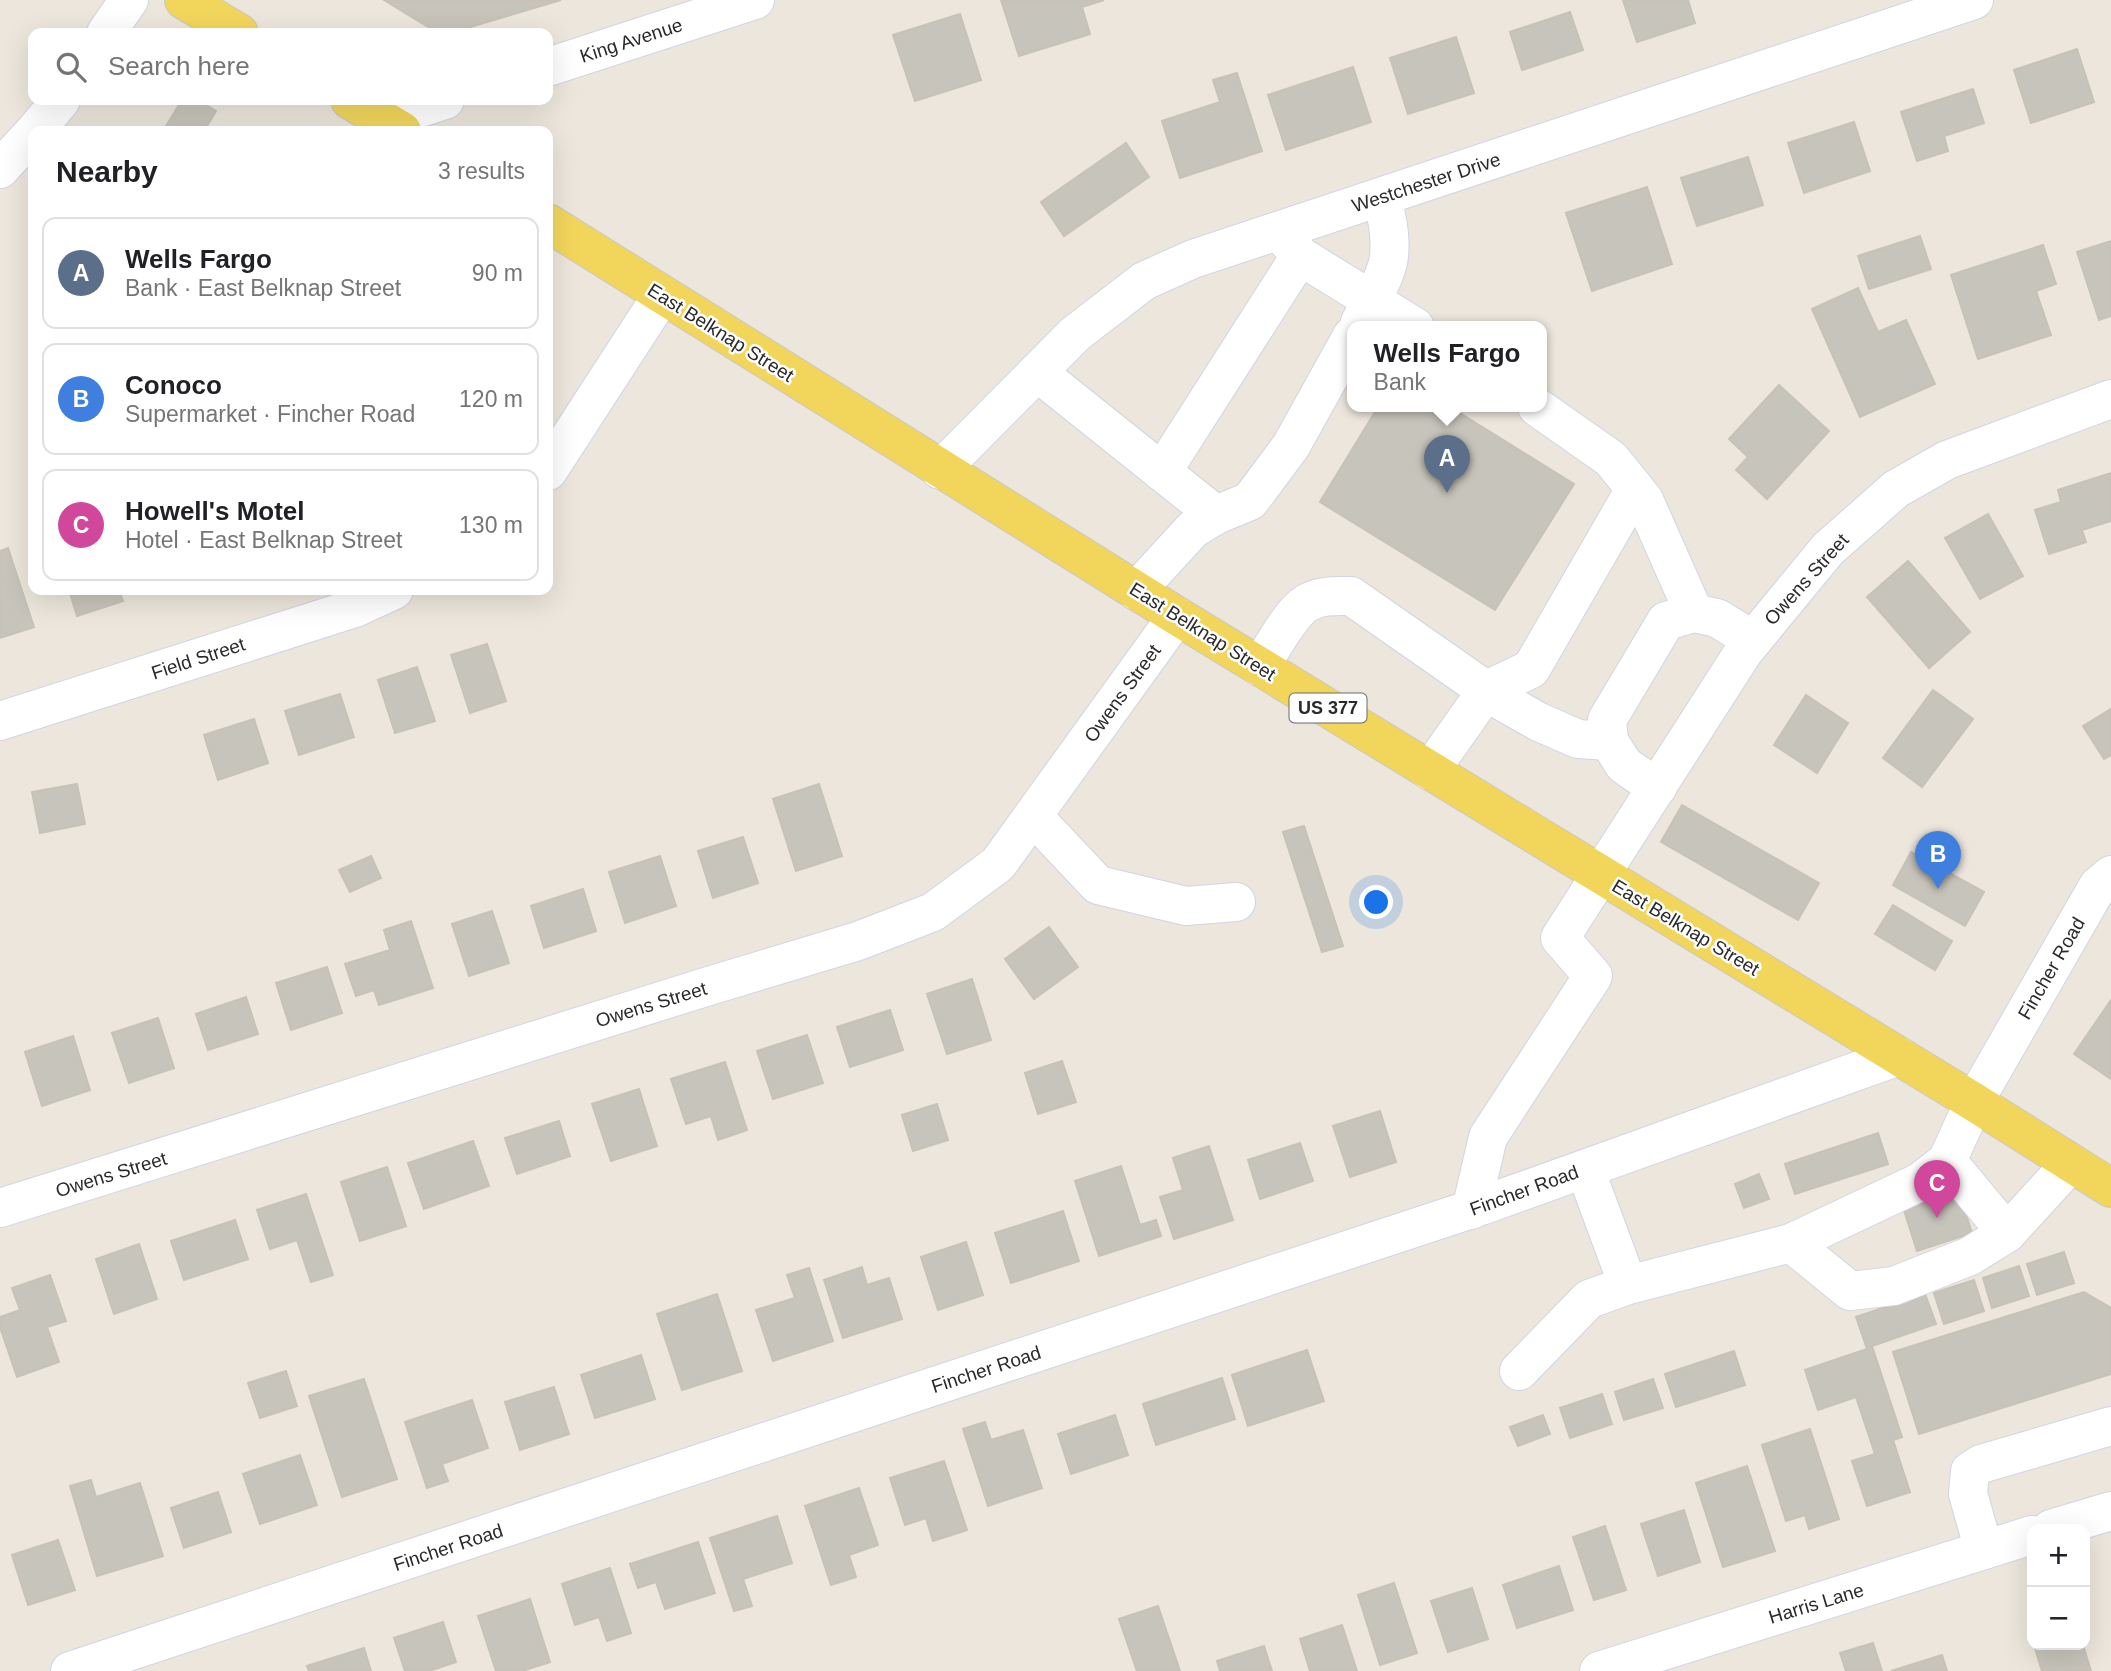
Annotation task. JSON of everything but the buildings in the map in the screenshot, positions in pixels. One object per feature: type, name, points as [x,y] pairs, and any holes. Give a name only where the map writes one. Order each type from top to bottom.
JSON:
[{"type":"main road","points":[[184,0],[231,28]]},
{"type":"main road","points":[[359,105],[393,125]]},
{"type":"main road","name":"East Belknap Street","points":[[553,226],[940,470],[2111,1188]]},
{"type":"street","points":[[109,28],[129,0]]},
{"type":"street","name":"King Avenue","points":[[553,65],[755,0]]},
{"type":"street","name":"Westchester Drive","points":[[940,470],[1075,334],[1144,281],[1193,259],[1289,243],[1381,197],[1974,0]]},
{"type":"street","points":[[39,126],[57,105]]},
{"type":"street","points":[[393,125],[435,105]]},
{"type":"street","points":[[0,169],[28,139]]},
{"type":"street","points":[[1365,313],[1389,258],[1387,214],[1381,197]]},
{"type":"street","points":[[1162,472],[1289,243],[1365,313],[1394,321]]},
{"type":"street","points":[[553,463],[662,295]]},
{"type":"street","points":[[1136,591],[1192,529],[1216,515],[1250,501],[1291,446],[1347,346]]},
{"type":"street","points":[[1037,372],[1216,515]]},
{"type":"street","name":"Owens Street","points":[[1471,1210],[1488,1137],[1593,976],[1560,938],[1753,640],[1828,549],[1896,489],[1947,460],[2111,399]]},
{"type":"street","points":[[1544,412],[1611,459],[1644,499],[1693,613]]},
{"type":"street","points":[[1430,771],[1487,690],[1531,670],[1635,489]]},
{"type":"street","name":"Field Street","points":[[0,721],[355,608],[383,595]]},
{"type":"street","points":[[1260,667],[1287,625],[1306,603],[1327,596],[1351,596],[1487,690],[1539,722],[1578,739],[1609,741]]},
{"type":"street","points":[[1657,788],[1624,765],[1609,741],[1607,720],[1666,621],[1693,613],[1717,618],[1753,640]]},
{"type":"street","name":"Owens Street","points":[[0,1209],[858,941],[933,912],[998,864],[1177,616]]},
{"type":"street","points":[[1033,816],[1098,884],[1186,906],[1236,902]]},
{"type":"street","name":"Fincher Road","points":[[1947,1161],[1974,1102],[2098,886],[2111,875]]},
{"type":"street","name":"Fincher Road","points":[[70,1671],[1471,1210],[1899,1056]]},
{"type":"street","points":[[1519,1371],[1589,1299],[1628,1285],[1791,1243],[1920,1182],[1947,1161],[2007,1233]]},
{"type":"street","points":[[1791,1243],[1850,1291],[1894,1286],[1970,1256],[2007,1233],[2070,1164]]},
{"type":"street","points":[[1585,1169],[1628,1285]]},
{"type":"street","points":[[1984,1550],[1968,1494],[1970,1471],[1981,1464],[2111,1426]]},
{"type":"street","points":[[2068,1524],[2111,1511]]},
{"type":"street","name":"Harris Lane","points":[[1599,1671],[2027,1537]]},
{"type":"place","name":"Wells Fargo","points":[[1447,493]]},
{"type":"place","name":"Conoco","points":[[1938,889]]},
{"type":"place","name":"Howell's Motel","points":[[1937,1218]]}]
